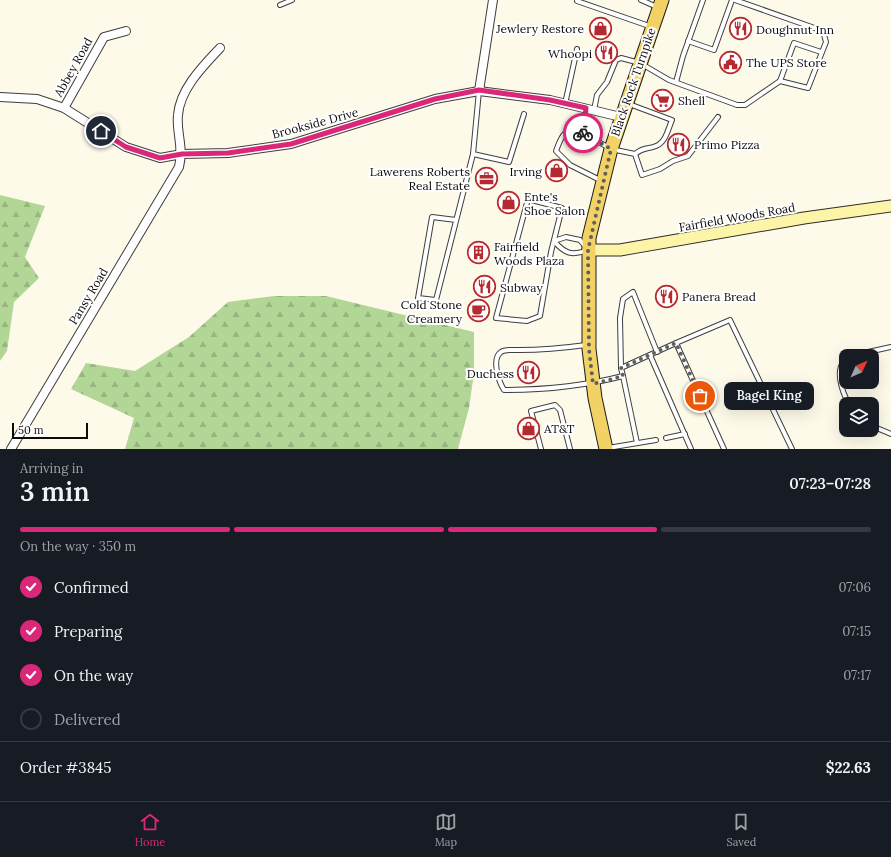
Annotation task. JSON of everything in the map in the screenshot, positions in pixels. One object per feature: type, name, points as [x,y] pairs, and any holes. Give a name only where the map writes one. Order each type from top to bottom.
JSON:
[{"type":"main road","name":"Black Rock Turnpike","points":[[606,449],[593,384],[589,345],[588,250],[611,149],[660,4]]},
{"type":"main road","name":"Fairfield Woods Road","points":[[588,250],[620,250],[804,218],[891,206]]},
{"type":"street","points":[[479,90],[492,0]]},
{"type":"street","name":"Abbey Road","points":[[64,108],[104,37],[126,31]]},
{"type":"street","points":[[182,154],[178,116],[183,97],[202,67],[220,48]]},
{"type":"street","name":"Brookside Drive","points":[[0,97],[37,99],[64,108],[126,147],[160,158],[182,154],[228,153],[291,144],[435,99],[479,90],[565,104],[621,117]]},
{"type":"street","name":"Pansy Road","points":[[11,449],[179,167],[182,154]]},
{"type":"lane","points":[[280,5],[292,0]]},
{"type":"lane","points":[[641,0],[660,4]]},
{"type":"lane","points":[[676,82],[688,41],[703,0]]},
{"type":"lane","points":[[688,41],[714,50],[734,0],[823,31],[826,42],[808,88],[780,81]]},
{"type":"lane","points":[[577,1],[652,27]]},
{"type":"lane","points":[[583,134],[590,110],[599,92],[607,82],[615,63],[619,58],[640,63],[676,82],[737,105],[745,104],[780,81],[794,43],[822,52]]},
{"type":"lane","points":[[565,104],[577,50]]},
{"type":"lane","points":[[456,220],[432,217],[418,298],[436,300],[473,154],[479,90]]},
{"type":"lane","points":[[603,181],[570,165],[556,151],[560,139],[565,132],[573,130],[611,149],[635,154],[643,148],[655,146],[663,141],[672,120],[626,103]]},
{"type":"lane","points":[[473,154],[509,162],[524,114]]},
{"type":"lane","points":[[635,154],[642,175],[660,169],[673,161],[688,156],[718,117]]},
{"type":"lane","points":[[528,198],[562,208],[554,241],[540,316],[528,320],[496,318],[528,198]]},
{"type":"lane","points":[[566,237],[580,240],[588,250],[577,254],[563,251],[554,241],[566,237]]},
{"type":"lane","points":[[638,443],[621,368],[620,318],[623,299],[634,292],[657,352]]},
{"type":"lane","points":[[621,368],[730,320],[792,449]]},
{"type":"lane","points":[[676,343],[724,449]]},
{"type":"lane","points":[[589,345],[550,350],[510,350],[501,352],[497,357],[497,377],[504,390],[533,390],[593,384],[623,376]]},
{"type":"lane","points":[[879,350],[891,347]]},
{"type":"lane","points":[[650,355],[691,449]]},
{"type":"lane","points":[[541,449],[531,411],[555,406],[560,410],[570,449]]},
{"type":"lane","points":[[879,429],[891,434]]},
{"type":"lane","points":[[666,438],[685,434]]},
{"type":"lane","points":[[606,449],[630,447],[638,443],[656,440]]},
{"type":"green space","points":[[0,195],[45,206],[25,257],[39,278],[14,302],[7,351],[0,361]]},
{"type":"green space","points":[[274,296],[326,296],[474,332],[474,373],[469,408],[458,449],[125,449],[134,418],[71,389],[86,363],[135,371],[189,337],[228,302]]},
{"type":"way so far","points":[[583,133],[611,149],[599,193],[589,238],[588,250],[589,349],[593,384],[623,376],[621,368],[676,343],[700,396]]},
{"type":"place","name":"Jewlery Restore","points":[[600,28]]},
{"type":"place","name":"Doughnut Inn","points":[[741,29]]},
{"type":"place","name":"Whoopi","points":[[607,53]]},
{"type":"place","name":"The UPS Store","points":[[731,62]]},
{"type":"place","name":"Shell","points":[[662,100]]},
{"type":"place","name":"Primo Pizza","points":[[678,144]]},
{"type":"place","name":"Irving","points":[[557,171]]},
{"type":"place","name":"Lawerens Roberts Real Estate","points":[[486,178]]},
{"type":"place","name":"Ente's Shoe Salon","points":[[508,203]]},
{"type":"place","name":"Fairfield Woods Plaza","points":[[479,253]]},
{"type":"place","name":"Subway","points":[[485,287]]},
{"type":"place","name":"Panera Bread","points":[[667,296]]},
{"type":"place","name":"Cold Stone Creamery","points":[[478,311]]},
{"type":"place","name":"Duchess","points":[[529,373]]},
{"type":"place","name":"Bagel King","points":[[700,396]]},
{"type":"place","name":"AT&T","points":[[528,428]]},
{"type":"route","points":[[101,131],[126,147],[160,158],[182,154],[228,153],[291,144],[435,99],[479,90],[550,100],[586,108],[583,133]]}]
